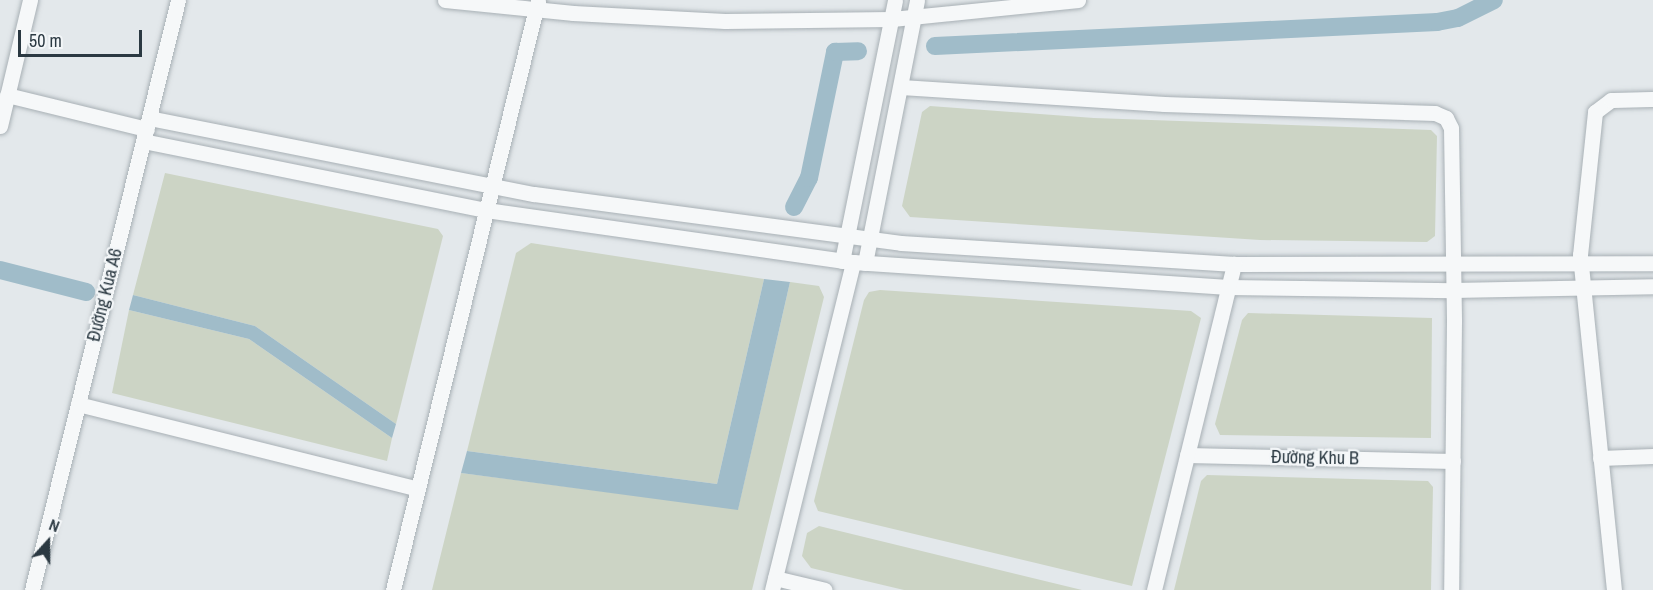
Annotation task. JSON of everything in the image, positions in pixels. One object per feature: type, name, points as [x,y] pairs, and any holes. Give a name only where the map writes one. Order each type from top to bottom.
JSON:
[{"type":"street","points":[[0,126],[30,0]]},
{"type":"street","name":"Đường Kua A6","points":[[33,590],[178,0]]},
{"type":"street","points":[[445,0],[537,5],[725,21],[892,19],[1078,0]]},
{"type":"street","points":[[853,262],[847,237],[895,0]]},
{"type":"street","points":[[825,590],[773,584],[853,262],[870,240],[917,0]]},
{"type":"street","points":[[393,590],[537,5]]},
{"type":"street","points":[[901,87],[1164,104],[1441,115],[1452,128],[1451,267],[1454,460],[1451,590]]},
{"type":"street","points":[[8,95],[486,210],[853,262],[1228,287],[1452,290],[1653,286]]},
{"type":"street","points":[[1614,590],[1580,266],[1595,112],[1611,100],[1653,99]]},
{"type":"street","points":[[146,129],[492,187],[870,240],[1234,264],[1451,267],[1653,263]]},
{"type":"street","points":[[1154,590],[1234,264]]},
{"type":"street","points":[[78,404],[418,489]]},
{"type":"street","name":"Đường Khu B","points":[[1187,455],[1454,460]]},
{"type":"street","points":[[1600,458],[1653,456]]},
{"type":"green space","points":[[930,106],[1094,118],[1431,130],[1437,136],[1435,236],[1427,242],[1260,240],[910,217],[902,206],[922,112]]},
{"type":"green space","points":[[165,173],[438,229],[443,236],[396,424],[255,326],[133,295]]},
{"type":"green space","points":[[531,243],[764,279],[717,484],[467,451],[516,253]]},
{"type":"green space","points":[[790,282],[819,286],[824,297],[752,590],[432,590],[461,473],[738,509]]},
{"type":"green space","points":[[880,290],[1191,311],[1201,318],[1132,586],[818,511],[814,501],[864,300],[869,292]]},
{"type":"green space","points":[[129,310],[249,339],[392,438],[387,461],[112,393]]},
{"type":"green space","points":[[1248,313],[1432,318],[1431,438],[1220,435],[1215,424],[1242,320]]},
{"type":"green space","points":[[1207,475],[1428,481],[1433,487],[1431,590],[1174,590],[1201,481]]},
{"type":"green space","points":[[819,526],[1082,590],[904,590],[811,568],[802,556],[807,533]]},
{"type":"water","points":[[764,279],[790,282],[738,510],[461,473],[467,451],[717,484]]},
{"type":"water","points":[[133,295],[255,326],[396,424],[392,438],[249,339],[129,310]]},
{"type":"waterway","points":[[935,46],[1437,22],[1458,18],[1494,0]]},
{"type":"waterway","points":[[794,207],[809,178],[835,52],[858,51]]},
{"type":"waterway","points":[[0,270],[86,292]]}]
